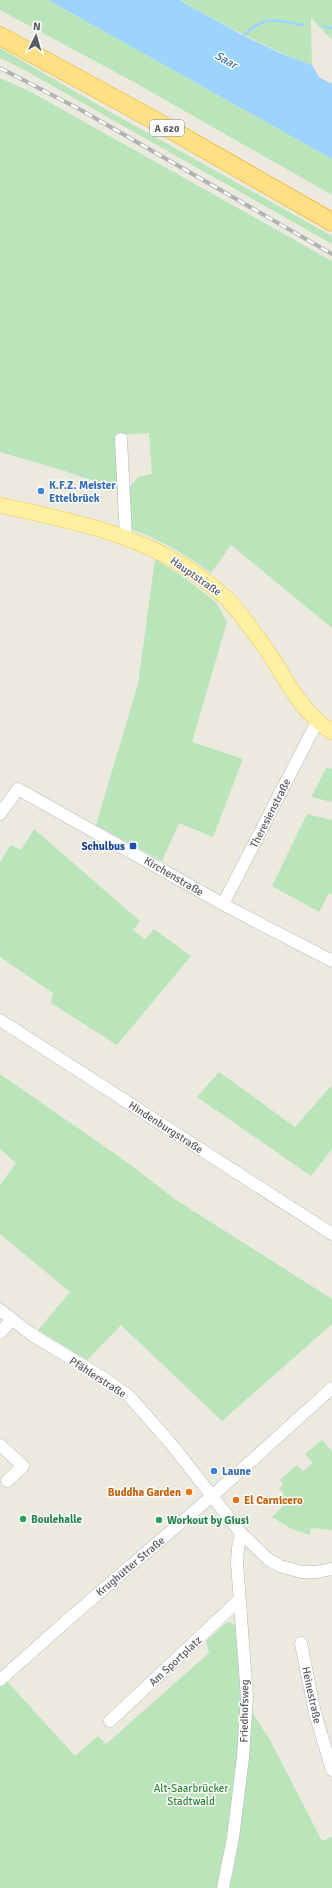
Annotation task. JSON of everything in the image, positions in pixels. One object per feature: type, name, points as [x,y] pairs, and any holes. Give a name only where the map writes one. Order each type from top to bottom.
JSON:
[{"type":"highway","name":"A 620","points":[[0,24],[89,72],[332,210]]},
{"type":"highway","name":"A 620","points":[[0,36],[131,107],[332,222]]},
{"type":"main road","name":"Hauptstraße","points":[[0,505],[93,527],[126,537],[147,545],[179,563],[227,598],[260,640],[296,697],[318,722],[332,732]]},
{"type":"street","points":[[121,439],[126,537]]},
{"type":"street","name":"Theresienstraße","points":[[223,904],[318,722]]},
{"type":"street","name":"Kirchenstraße","points":[[0,814],[18,789],[223,904],[332,961]]},
{"type":"street","name":"Hindenburgstraße","points":[[0,1020],[332,1234]]},
{"type":"street","name":"Pfählerstraße","points":[[0,1310],[31,1334],[105,1379],[129,1396],[150,1419],[241,1533],[268,1559],[280,1566],[294,1571],[309,1573],[332,1569]]},
{"type":"street","points":[[0,1333],[12,1319]]},
{"type":"street","name":"Krughütter Straße","points":[[0,1680],[212,1496],[332,1388]]},
{"type":"street","points":[[0,1445],[23,1466],[7,1481]]},
{"type":"street","name":"Friedhofsweg","points":[[223,1888],[233,1838],[243,1757],[247,1697],[237,1563],[241,1533]]},
{"type":"street","name":"Am Sportplatz","points":[[110,1721],[239,1600]]},
{"type":"street","name":"Heinestraße","points":[[301,1643],[315,1713],[332,1770]]},
{"type":"green space","points":[[0,0],[48,0],[332,159],[332,195],[132,81],[0,10]]},
{"type":"green space","points":[[179,0],[332,0],[332,40],[311,18],[312,65],[228,27]]},
{"type":"green space","points":[[0,48],[114,114],[332,236],[332,244],[19,67],[0,58]]},
{"type":"green space","points":[[0,78],[31,92],[332,261],[332,628],[231,545],[211,573],[172,548],[129,528],[127,490],[138,477],[152,474],[149,433],[116,435],[120,490],[65,471],[0,452]]},
{"type":"green space","points":[[155,559],[185,578],[216,602],[227,622],[192,742],[243,759],[213,837],[179,823],[162,861],[96,825],[138,684]]},
{"type":"green space","points":[[327,767],[332,769],[332,802],[311,797]]},
{"type":"green space","points":[[307,814],[332,820],[332,894],[329,893],[319,912],[272,886]]},
{"type":"green space","points":[[34,829],[140,921],[133,930],[145,939],[154,929],[191,956],[117,1045],[51,1003],[53,993],[0,957],[0,862],[11,845],[21,850]]},
{"type":"green space","points":[[219,1072],[295,1127],[332,1085],[332,1149],[311,1176],[197,1097]]},
{"type":"green space","points":[[0,1074],[131,1165],[176,1200],[332,1299],[332,1324],[222,1421],[121,1325],[87,1360],[38,1330],[70,1292],[0,1234],[0,1185],[16,1163],[0,1149]]},
{"type":"green space","points":[[322,1440],[332,1451],[332,1530],[311,1528],[310,1535],[290,1528],[272,1517],[284,1505],[279,1500],[284,1494],[279,1488],[283,1484],[280,1480],[297,1465],[303,1471],[313,1463],[305,1454]]},
{"type":"green space","name":"Alt-Saarbrücker Stadtwald","points":[[231,1622],[235,1626],[241,1695],[270,1740],[322,1841],[332,1837],[332,1888],[0,1888],[0,1683],[5,1679],[75,1756],[98,1736],[106,1744],[209,1653],[206,1641],[226,1623]]},
{"type":"water","name":"Saar","points":[[48,0],[179,0],[244,36],[280,53],[312,65],[319,77],[332,84],[332,159]]},
{"type":"waterway","points":[[242,37],[258,24],[271,20],[303,25]]},
{"type":"waterway","points":[[324,26],[332,28]]},
{"type":"railway","points":[[0,68],[81,110],[332,254]]},
{"type":"place","name":"K.F.Z. Meister Ettelbrück","points":[[41,491]]},
{"type":"place","name":"Schulbus","points":[[133,846]]},
{"type":"place","name":"Laune","points":[[214,1471]]},
{"type":"place","name":"Buddha Garden","points":[[189,1492]]},
{"type":"place","name":"El Carnicero","points":[[236,1500]]},
{"type":"place","name":"Boulehalle","points":[[23,1519]]},
{"type":"place","name":"Workout by Giusi","points":[[159,1520]]}]
